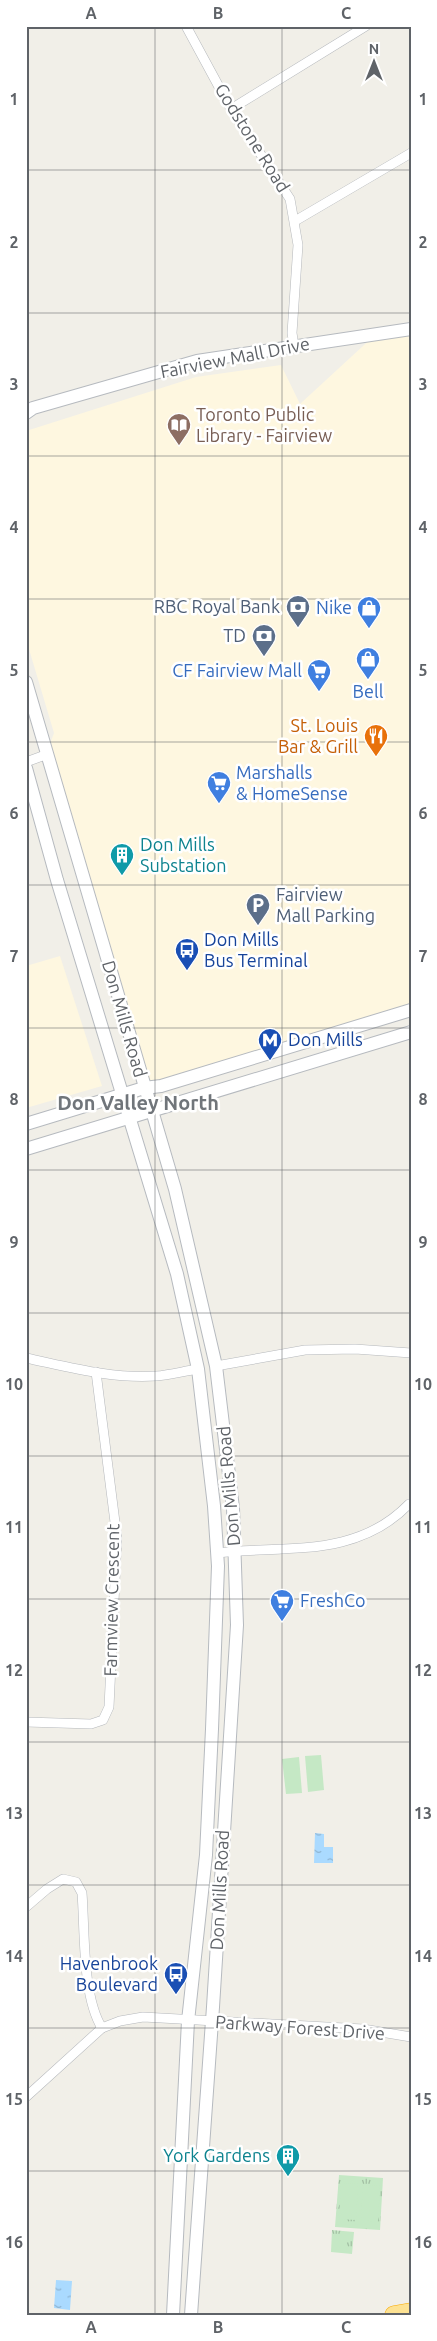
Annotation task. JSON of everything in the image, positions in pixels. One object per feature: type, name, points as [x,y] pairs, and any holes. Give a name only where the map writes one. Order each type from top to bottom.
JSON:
[{"type":"highway","points":[[394,2315],[411,2312]]},
{"type":"main road","name":"Fairview Mall Drive","points":[[28,410],[197,361],[411,329]]},
{"type":"main road","name":"Don Mills Road","points":[[26,682],[175,1189],[216,1366],[233,1508],[237,1624],[191,2315]]},
{"type":"main road","name":"Don Mills Road","points":[[26,768],[57,880],[124,1094],[177,1274],[198,1369],[214,1506],[217,1553],[217,1624],[206,1855],[188,2021],[173,2315]]},
{"type":"main road","points":[[26,1124],[144,1088],[161,1086],[411,1010]]},
{"type":"main road","points":[[26,1149],[411,1032]]},
{"type":"street","name":"Godstone Road","points":[[186,26],[231,109],[290,199],[298,245],[292,333],[294,346]]},
{"type":"street","points":[[231,109],[366,26]]},
{"type":"street","points":[[294,221],[411,153]]},
{"type":"street","points":[[26,762],[48,754]]},
{"type":"street","points":[[216,1366],[305,1350],[355,1349],[411,1353]]},
{"type":"street","points":[[26,1358],[96,1372],[134,1377],[158,1376],[198,1369]]},
{"type":"street","name":"Farmview Crescent","points":[[26,1722],[91,1724],[103,1720],[109,1708],[117,1538],[96,1372]]},
{"type":"street","points":[[217,1553],[312,1548],[352,1541],[402,1512],[410,1503]]},
{"type":"street","points":[[26,1907],[47,1888],[63,1879],[76,1882],[82,1893],[89,1993],[96,2018],[102,2028]]},
{"type":"street","points":[[26,2098],[102,2028],[120,2021],[143,2017],[188,2021]]},
{"type":"street","name":"Parkway Forest Drive","points":[[188,2021],[363,2029],[411,2037]]},
{"type":"shaded area","points":[[411,329],[411,1010],[144,1088],[48,749],[54,733],[26,639],[26,431],[196,377],[281,365],[300,404],[376,334]]},
{"type":"shaded area","points":[[60,956],[102,1086],[26,1108],[26,966]]},
{"type":"green space","points":[[321,1755],[324,1790],[308,1792],[305,1756]]},
{"type":"green space","points":[[299,1757],[302,1793],[286,1794],[282,1759]]},
{"type":"green space","points":[[339,2175],[383,2178],[380,2230],[335,2227]]},
{"type":"green space","points":[[341,2183],[358,2184],[356,2220],[339,2219]]},
{"type":"green space","points":[[363,2185],[380,2186],[378,2222],[361,2220]]},
{"type":"green space","points":[[332,2230],[354,2232],[352,2254],[331,2252]]},
{"type":"water","points":[[315,1833],[324,1834],[324,1847],[333,1847],[333,1863],[314,1863]]},
{"type":"water","points":[[56,2280],[72,2281],[70,2310],[54,2308]]},
{"type":"place","name":"Toronto Public Library - Fairview","points":[[179,446]]},
{"type":"place","name":"RBC Royal Bank","points":[[298,628]]},
{"type":"place","name":"Nike","points":[[369,629]]},
{"type":"place","name":"TD","points":[[264,657]]},
{"type":"place","name":"Bell","points":[[368,680]]},
{"type":"place","name":"CF Fairview Mall","points":[[319,692]]},
{"type":"place","name":"St. Louis Bar & Grill","points":[[376,757]]},
{"type":"place","name":"Marshalls & HomeSense","points":[[219,804]]},
{"type":"place","name":"Don Mills Substation","points":[[122,876]]},
{"type":"place","name":"Fairview Mall Parking","points":[[258,926]]},
{"type":"place","name":"Don Mills Bus Terminal","points":[[187,971]]},
{"type":"place","name":"Don Mills","points":[[270,1061]]},
{"type":"place","name":"FreshCo","points":[[282,1622]]},
{"type":"place","name":"Havenbrook Boulevard","points":[[176,1995]]},
{"type":"place","name":"York Gardens","points":[[288,2177]]},
{"type":"district","name":"Don Valley North","points":[[138,1103]]}]
